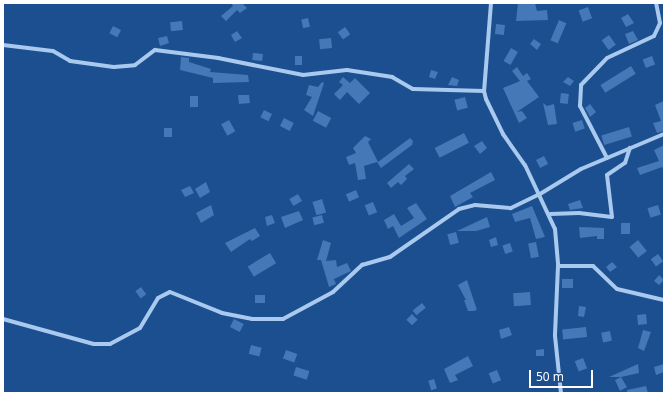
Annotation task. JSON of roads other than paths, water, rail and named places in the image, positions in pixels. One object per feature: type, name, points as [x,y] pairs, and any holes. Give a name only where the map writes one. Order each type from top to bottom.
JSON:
[{"type":"street","points":[[491,3],[484,91],[502,134],[526,165],[550,214],[555,229],[558,266],[554,336],[562,393]]},
{"type":"street","points":[[607,158],[580,106],[578,100],[581,85],[606,58],[654,36],[660,23],[656,3]]},
{"type":"street","points":[[3,45],[53,51],[72,61],[114,67],[135,65],[155,50],[218,58],[303,75],[343,70],[361,72],[392,77],[413,89],[484,91]]},
{"type":"street","points":[[3,319],[94,344],[110,344],[140,328],[158,298],[170,292],[222,313],[252,319],[283,319],[332,292],[362,265],[390,258],[459,208],[475,205],[511,208],[540,194],[581,169],[664,134]]},
{"type":"street","points":[[550,214],[579,213],[612,217],[607,175],[624,163],[630,148]]},
{"type":"street","points":[[558,266],[594,266],[617,289],[664,300]]}]
